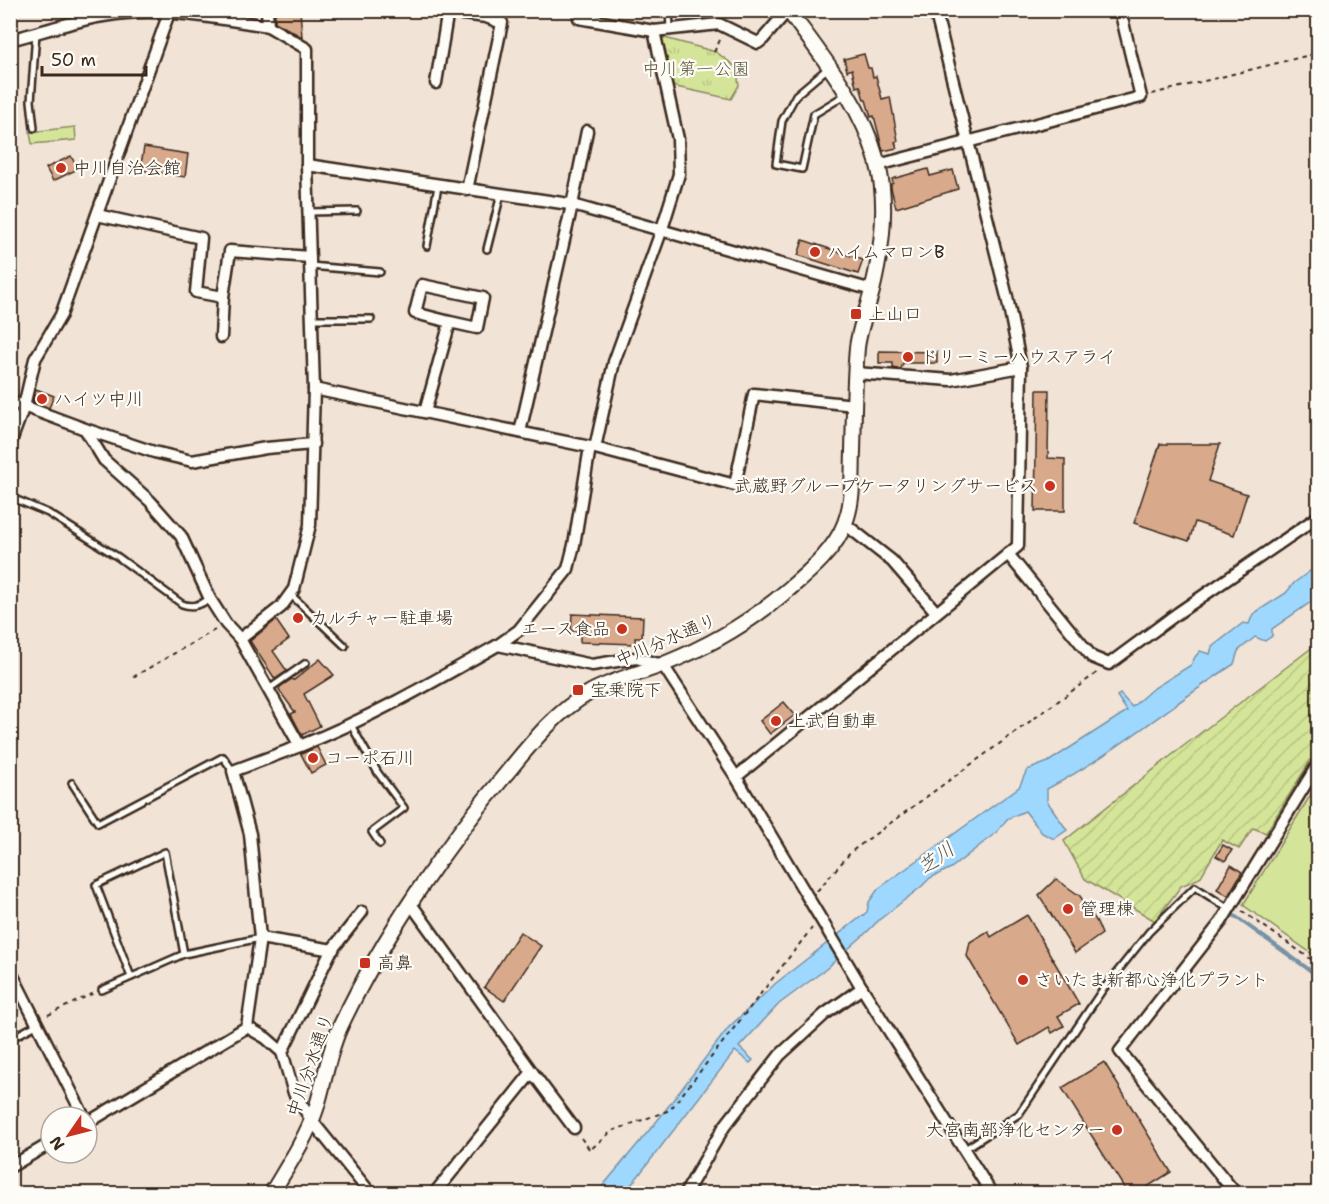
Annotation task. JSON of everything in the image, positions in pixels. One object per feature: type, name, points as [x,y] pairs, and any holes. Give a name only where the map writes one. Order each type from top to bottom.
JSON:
[{"type":"street","points":[[267,10],[268,26]]},
{"type":"street","points":[[581,10],[579,18],[654,31],[719,24],[758,42],[788,10]]},
{"type":"street","name":"中川分水通り","points":[[271,1194],[312,1120],[328,1057],[339,1029],[383,948],[411,904],[500,781],[550,723],[589,693],[619,679],[663,665],[715,641],[758,614],[791,588],[830,550],[845,525],[852,496],[858,342],[880,250],[883,201],[878,165],[868,135],[848,93],[788,10]]},
{"type":"street","points":[[736,777],[1018,546],[1021,367],[1007,297],[935,10]]},
{"type":"street","points":[[878,165],[1141,97],[1120,10]]},
{"type":"street","points":[[10,444],[24,406],[35,359],[61,315],[169,11]]},
{"type":"street","points":[[10,40],[65,23],[125,13],[169,11],[268,26],[307,49],[307,165],[314,389],[310,525],[294,589],[281,607],[240,639]]},
{"type":"street","points":[[436,83],[448,11],[486,17],[502,23],[467,190]]},
{"type":"street","points":[[247,1027],[260,938],[249,834],[233,771],[351,725],[498,645],[519,630],[568,569],[593,447],[614,363],[662,229],[679,174],[678,139],[654,31]]},
{"type":"street","points":[[520,432],[587,131]]},
{"type":"street","points":[[307,165],[572,205],[872,290]]},
{"type":"street","points":[[97,215],[201,238],[196,292],[223,297]]},
{"type":"street","points":[[221,337],[223,297],[230,251],[310,261]]},
{"type":"street","points":[[422,285],[483,298],[477,328],[450,322],[416,313],[422,285]]},
{"type":"street","points":[[425,412],[450,322]]},
{"type":"street","points":[[855,373],[951,380],[1021,367]]},
{"type":"street","points":[[314,389],[593,447],[735,485],[754,394],[854,405]]},
{"type":"street","points":[[10,400],[85,429],[154,452],[192,461],[266,448],[313,444]]},
{"type":"street","points":[[85,429],[104,460],[150,501],[181,536],[210,599],[225,624],[240,639],[300,746]]},
{"type":"street","points":[[1008,554],[1092,657],[1109,664],[1178,613],[1318,517]]},
{"type":"street","points":[[845,525],[892,561],[936,612]]},
{"type":"street","points":[[498,645],[592,665],[636,658],[663,665],[736,777],[860,984],[992,1194]]},
{"type":"street","points":[[1236,1194],[1120,1051],[1221,922],[1318,764]]},
{"type":"street","points":[[411,904],[574,1128]]},
{"type":"street","points":[[282,1052],[333,950],[362,912]]},
{"type":"street","points":[[260,938],[333,950]]},
{"type":"street","points":[[10,970],[78,1105]]},
{"type":"street","points":[[685,1194],[724,1127],[780,1055],[860,984]]},
{"type":"street","points":[[247,1027],[266,1038],[282,1052],[294,1093],[312,1120],[371,1194]]},
{"type":"street","points":[[99,1116],[247,1027]]},
{"type":"street","points":[[434,1194],[532,1072]]},
{"type":"street","points":[[10,1167],[39,1150]]},
{"type":"lane","points":[[669,10],[670,28]]},
{"type":"lane","points":[[34,128],[31,101],[36,33]]},
{"type":"lane","points":[[830,67],[796,95],[782,121],[776,164],[802,169],[814,114],[848,93]]},
{"type":"lane","points":[[427,246],[438,186]]},
{"type":"lane","points":[[487,249],[501,194]]},
{"type":"lane","points":[[309,212],[357,211]]},
{"type":"lane","points":[[310,261],[380,272]]},
{"type":"lane","points":[[312,319],[371,319]]},
{"type":"lane","points":[[10,497],[48,513],[118,557],[182,604],[189,607],[197,606],[210,599]]},
{"type":"lane","points":[[290,594],[345,645]]},
{"type":"lane","points":[[268,690],[306,663]]},
{"type":"lane","points":[[351,725],[378,772],[404,808],[372,832],[380,844]]},
{"type":"lane","points":[[72,783],[98,823],[223,757],[233,771]]},
{"type":"lane","points":[[131,977],[96,885],[165,852],[184,954]]},
{"type":"lane","points":[[965,1149],[1019,1114],[1101,992],[1149,932],[1195,887],[1231,906]]},
{"type":"lane","points":[[102,990],[184,954],[260,938]]},
{"type":"lane","points":[[10,1040],[38,1022]]},
{"type":"path","points":[[714,52],[723,33]]},
{"type":"path","points":[[1141,97],[1318,53]]},
{"type":"path","points":[[133,677],[225,624]]},
{"type":"path","points":[[809,899],[852,850],[1109,664]]},
{"type":"path","points":[[1231,906],[1318,964]]},
{"type":"path","points":[[574,1128],[590,1150],[612,1131],[669,1110],[799,942],[822,922]]},
{"type":"path","points":[[38,1022],[102,990]]},
{"type":"green space","name":"中川第一公園","points":[[661,37],[716,52],[736,67],[739,85],[731,99],[672,86]]},
{"type":"green space","points":[[75,127],[76,140],[32,144],[30,132]]},
{"type":"green space","points":[[1318,643],[1318,748],[1266,833],[1253,828],[1239,849],[1222,840],[1200,878],[1181,886],[1155,921],[1085,879],[1064,841]]},
{"type":"green space","points":[[1318,783],[1318,958],[1243,905]]},
{"type":"water","name":"芝川","points":[[1318,565],[1318,597],[1272,629],[1272,636],[1265,641],[1255,637],[1238,651],[1234,664],[1119,745],[1047,789],[1047,801],[1067,830],[1054,839],[1042,833],[1025,811],[1007,819],[997,832],[951,868],[930,878],[879,920],[826,969],[779,1004],[739,1047],[753,1060],[750,1063],[735,1051],[625,1193],[596,1194],[657,1121],[729,1027],[776,983],[867,912],[869,902],[878,889],[1019,787],[1027,770],[1048,762],[1127,711],[1117,696],[1120,694],[1132,707],[1151,690],[1191,665],[1200,651],[1210,654],[1212,647],[1243,623],[1249,624],[1253,614],[1286,593],[1294,583]]},
{"type":"building","points":[[275,10],[300,10],[302,37],[275,22]]},
{"type":"building","points":[[864,54],[868,68],[871,68],[873,77],[876,76],[882,99],[890,97],[898,141],[895,142],[897,148],[883,151],[874,116],[871,117],[860,86],[856,87],[852,69],[847,71],[844,59]]},
{"type":"building","points":[[144,147],[188,154],[185,177],[140,170]]},
{"type":"building","points":[[71,156],[78,169],[53,181],[46,168]]},
{"type":"building","points":[[928,169],[930,176],[953,170],[958,189],[896,208],[891,188],[892,179]]},
{"type":"building","points":[[803,240],[863,260],[858,274],[798,255]]},
{"type":"building","name":"ドリーミーハウスアライ","points":[[879,351],[937,352],[937,363],[903,363],[901,369],[893,368],[893,363],[879,363]]},
{"type":"building","name":"ハイツ中川","points":[[36,389],[54,396],[49,408],[33,401]]},
{"type":"building","points":[[1037,390],[1049,390],[1048,458],[1065,459],[1065,511],[1035,511]]},
{"type":"building","points":[[1160,444],[1220,444],[1208,481],[1247,494],[1234,535],[1195,522],[1189,541],[1134,523]]},
{"type":"building","points":[[572,614],[643,617],[642,638],[635,638],[635,644],[580,642],[580,631],[571,631]]},
{"type":"building","points":[[276,620],[289,639],[273,651],[287,671],[275,679],[250,641]]},
{"type":"building","points":[[320,659],[334,675],[304,694],[320,726],[302,735],[291,714],[295,712],[279,690]]},
{"type":"building","points":[[784,702],[795,715],[770,734],[760,721]]},
{"type":"building","name":"コーポ石川","points":[[317,747],[326,765],[311,773],[301,754]]},
{"type":"building","points":[[1223,845],[1232,850],[1225,861],[1216,856]]},
{"type":"building","points":[[1231,865],[1242,872],[1228,896],[1217,889]]},
{"type":"building","name":"管理棟","points":[[1056,879],[1080,896],[1102,934],[1075,953],[1039,895]]},
{"type":"building","name":"さいたま新都心浄化プラント","points":[[1027,915],[1079,1004],[1058,1016],[1064,1026],[1052,1033],[1049,1027],[1019,1045],[967,956],[970,942],[988,931],[991,937]]},
{"type":"building","points":[[520,932],[541,946],[504,1001],[484,987]]},
{"type":"building","name":"大宮南部浄化センター","points":[[1104,1062],[1171,1172],[1136,1194],[1128,1194],[1062,1088]]},
{"type":"waterway","points":[[1229,912],[1318,976]]},
{"type":"place","name":"中川自治会館","points":[[61,168]]},
{"type":"place","name":"ハイムマロンB","points":[[815,252]]},
{"type":"place","name":"上山口","points":[[856,314]]},
{"type":"place","name":"ドリーミーハウスアライ","points":[[908,357]]},
{"type":"place","name":"ハイツ中川","points":[[42,399]]},
{"type":"place","name":"武蔵野グループケータリングサービス","points":[[1050,486]]},
{"type":"place","name":"カルチャー駐車場","points":[[298,618]]},
{"type":"place","name":"エース食品","points":[[622,629]]},
{"type":"place","name":"宝乗院下","points":[[578,690]]},
{"type":"place","name":"上武自動車","points":[[776,721]]},
{"type":"place","name":"コーポ石川","points":[[313,758]]},
{"type":"place","name":"管理棟","points":[[1068,909]]},
{"type":"place","name":"高鼻","points":[[365,963]]},
{"type":"place","name":"さいたま新都心浄化プラント","points":[[1023,980]]},
{"type":"place","name":"大宮南部浄化センター","points":[[1117,1130]]}]
